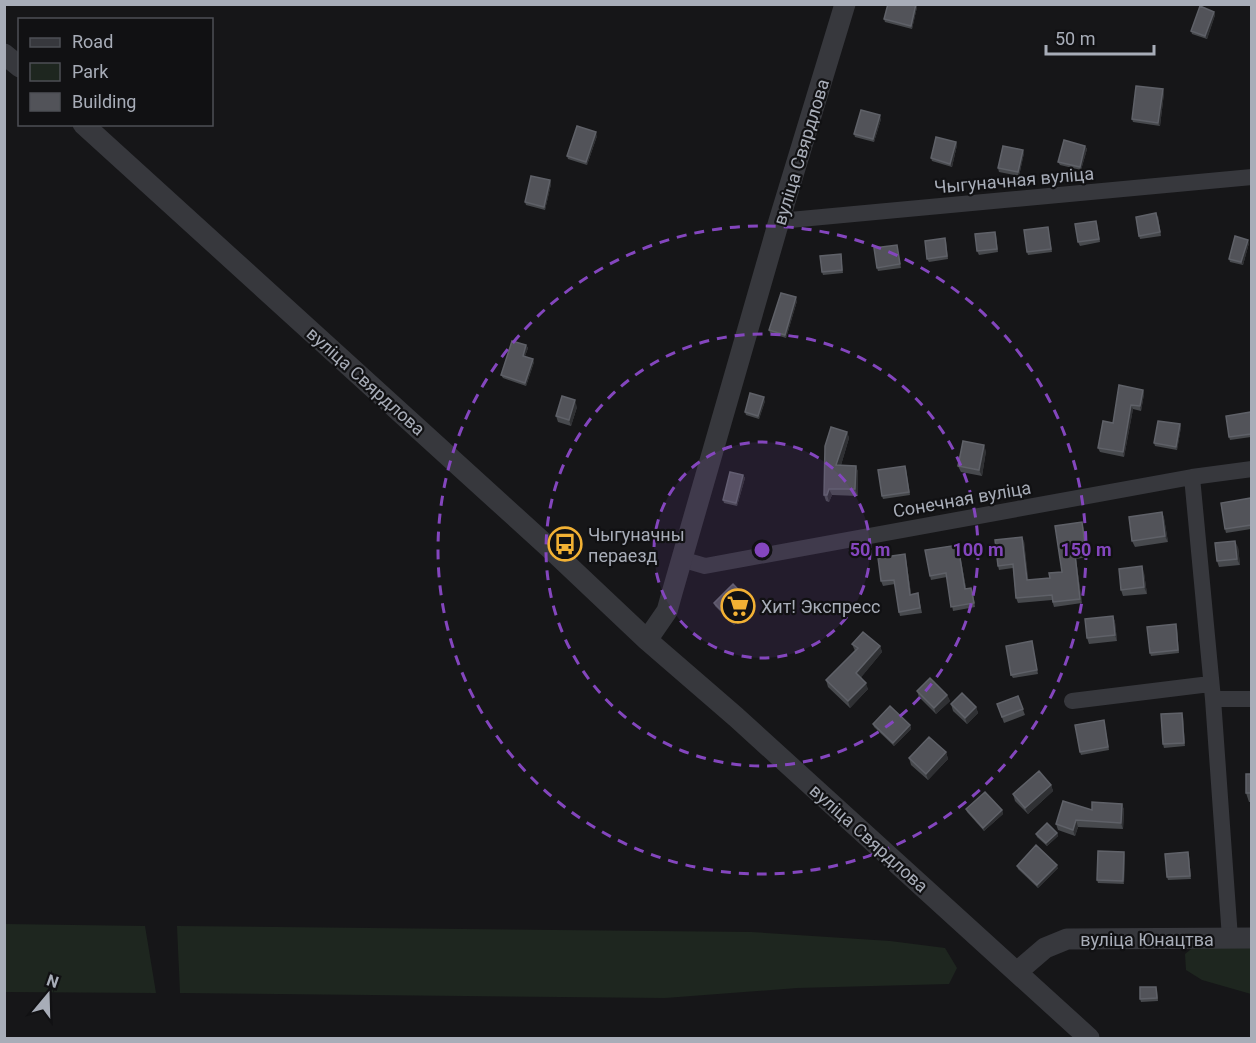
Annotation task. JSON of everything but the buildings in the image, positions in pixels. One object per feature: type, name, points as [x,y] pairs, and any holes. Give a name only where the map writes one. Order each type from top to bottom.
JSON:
[{"type":"street","name":"вуліца Свярдлова","points":[[647,640],[666,611],[845,4]]},
{"type":"street","points":[[4,54],[18,65]]},
{"type":"street","name":"вуліца Свярдлова","points":[[85,126],[548,546],[647,640],[736,717],[1089,1038]]},
{"type":"street","name":"Чыгуначная вуліца","points":[[779,222],[1251,177]]},
{"type":"street","name":"Сонечная вуліца","points":[[681,559],[705,566],[1192,477],[1251,469]]},
{"type":"street","points":[[1192,477],[1230,938]]},
{"type":"street","points":[[1072,701],[1211,691],[1251,699]]},
{"type":"street","name":"вуліца Юнацтва","points":[[1017,972],[1045,948],[1067,939],[1251,938]]},
{"type":"green space","points":[[5,924],[145,926],[156,993],[5,992]]},
{"type":"green space","points":[[177,926],[751,932],[890,941],[945,948],[957,968],[949,984],[797,988],[665,998],[180,993]]},
{"type":"green space","points":[[1195,946],[1251,947],[1251,994],[1202,980],[1186,970],[1185,954]]},
{"type":"place","name":"Чыгуначны пераезд","points":[[565,544]]},
{"type":"place","name":"Хит! Экспресс","points":[[738,606]]}]
